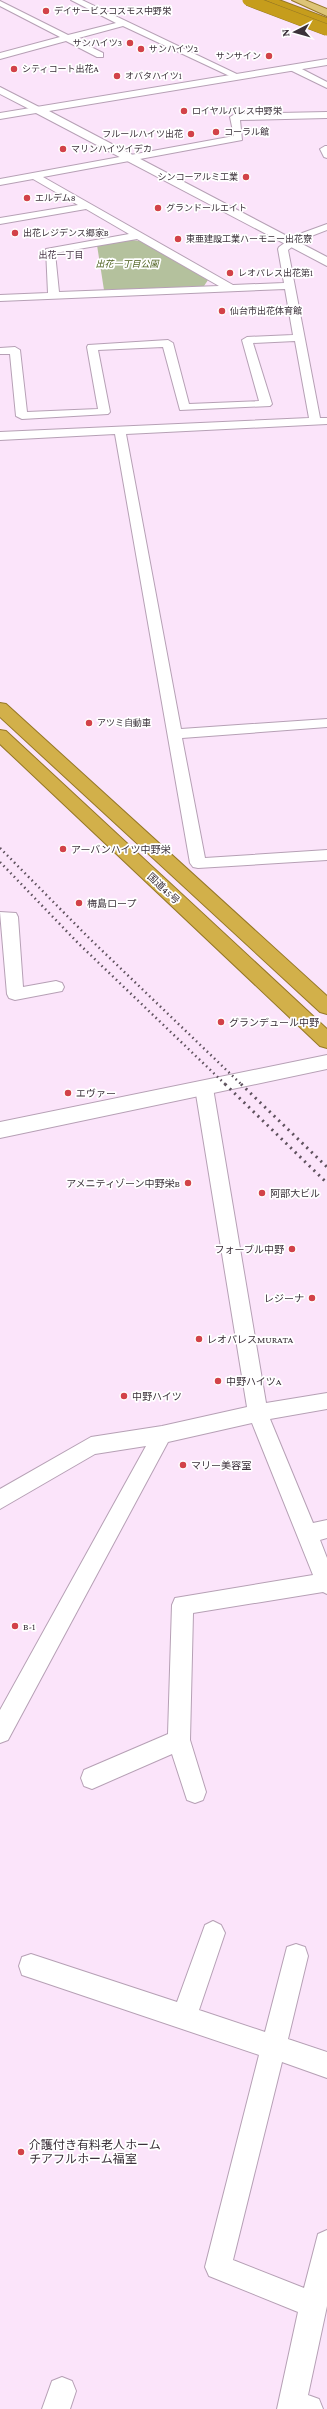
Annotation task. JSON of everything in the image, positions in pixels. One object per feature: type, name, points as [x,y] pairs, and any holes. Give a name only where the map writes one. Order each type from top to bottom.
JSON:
[{"type":"highway","points":[[248,0],[327,32]]},
{"type":"highway","points":[[270,0],[327,22]]},
{"type":"highway","points":[[0,708],[327,1007]]},
{"type":"highway","name":"国道45号","points":[[0,735],[327,1041]]},
{"type":"main road","points":[[254,0],[327,32]]},
{"type":"main road","points":[[297,0],[327,12]]},
{"type":"street","points":[[75,0],[239,77]]},
{"type":"street","points":[[0,3],[100,55]]},
{"type":"street","points":[[0,56],[124,23]]},
{"type":"street","points":[[6,46],[17,52]]},
{"type":"street","points":[[0,116],[327,62]]},
{"type":"street","points":[[293,68],[327,85]]},
{"type":"street","points":[[0,90],[327,262]]},
{"type":"street","points":[[0,182],[132,159],[239,138],[235,117],[327,115]]},
{"type":"street","points":[[327,149],[325,149],[327,155]]},
{"type":"street","points":[[36,176],[230,288]]},
{"type":"street","points":[[0,221],[89,206]]},
{"type":"street","points":[[315,422],[283,249],[289,242],[327,227]]},
{"type":"street","points":[[54,296],[50,251],[140,235]]},
{"type":"street","points":[[0,298],[289,286]]},
{"type":"street","points":[[0,350],[15,350],[22,416],[30,416],[104,412],[92,347],[168,343],[184,408],[266,404],[248,340],[300,338]]},
{"type":"street","points":[[0,436],[327,422]]},
{"type":"street","points":[[120,432],[198,863],[327,855]]},
{"type":"street","points":[[174,734],[327,723]]},
{"type":"street","points":[[0,917],[10,916],[7,994],[56,988]]},
{"type":"street","points":[[0,1130],[327,1062]]},
{"type":"street","points":[[195,1792],[179,1740],[183,1605],[327,1583],[258,1413],[204,1088]]},
{"type":"street","points":[[0,1500],[91,1446],[162,1435],[258,1413],[327,1402]]},
{"type":"street","points":[[0,1732],[162,1435]]},
{"type":"street","points":[[307,1534],[327,1529]]},
{"type":"street","points":[[92,1778],[179,1740]]},
{"type":"street","points":[[184,2017],[213,1934]]},
{"type":"street","points":[[296,1956],[218,2267],[314,2305]]},
{"type":"street","points":[[31,1966],[327,2065]]},
{"type":"street","points":[[297,2407],[314,2305],[327,2243]]},
{"type":"green space","name":"出花一丁目公園","points":[[125,239],[140,241],[208,280],[204,286],[104,290],[97,245]]},
{"type":"railway","points":[[0,848],[89,938],[242,1085]]},
{"type":"railway","points":[[0,862],[78,943],[226,1085]]},
{"type":"railway","points":[[225,1084],[327,1183]]},
{"type":"railway","points":[[241,1084],[327,1167]]},
{"type":"place","name":"デイサービスコスモス中野栄","points":[[46,11]]},
{"type":"place","name":"サンハイツ3","points":[[130,43]]},
{"type":"place","name":"サンハイツ2","points":[[141,49]]},
{"type":"place","name":"サンサイン","points":[[269,56]]},
{"type":"place","name":"シティコート出花A","points":[[14,69]]},
{"type":"place","name":"オバタハイツ1","points":[[117,76]]},
{"type":"place","name":"ロイヤルパレス中野栄","points":[[184,111]]},
{"type":"place","name":"コーラル館","points":[[216,132]]},
{"type":"place","name":"フルールハイツ出花","points":[[191,134]]},
{"type":"place","name":"マリンハイツイデカ","points":[[63,149]]},
{"type":"place","name":"シンコーアルミ工業","points":[[246,177]]},
{"type":"place","name":"エルデム8","points":[[27,198]]},
{"type":"place","name":"グランドールエイト","points":[[158,208]]},
{"type":"place","name":"出花レジデンス郷家B","points":[[15,233]]},
{"type":"place","name":"東亜建設工業ハーモニー出花寮","points":[[178,239]]},
{"type":"place","name":"レオパレス出花第1","points":[[230,273]]},
{"type":"place","name":"仙台市出花体育館","points":[[222,311]]},
{"type":"place","name":"アツミ自動車","points":[[89,723]]},
{"type":"place","name":"アーバンハイツ中野栄","points":[[63,849]]},
{"type":"place","name":"梅島ロープ","points":[[79,903]]},
{"type":"place","name":"グランデュール中野","points":[[221,1022]]},
{"type":"place","name":"エヴァー","points":[[68,1093]]},
{"type":"place","name":"アメニティゾーン中野栄B","points":[[188,1183]]},
{"type":"place","name":"阿部大ビル","points":[[262,1193]]},
{"type":"place","name":"フォーブル中野","points":[[292,1249]]},
{"type":"place","name":"レジーナ","points":[[312,1298]]},
{"type":"place","name":"レオパレスMURATA","points":[[199,1339]]},
{"type":"place","name":"中野ハイツA","points":[[218,1381]]},
{"type":"place","name":"中野ハイツ","points":[[124,1396]]},
{"type":"place","name":"マリー美容室","points":[[183,1465]]},
{"type":"place","name":"B-1","points":[[15,1626]]},
{"type":"place","name":"介護付き有料老人ホーム チアフルホーム福室","points":[[21,2152]]},
{"type":"district","name":"出花一丁目","points":[[61,255]]}]
